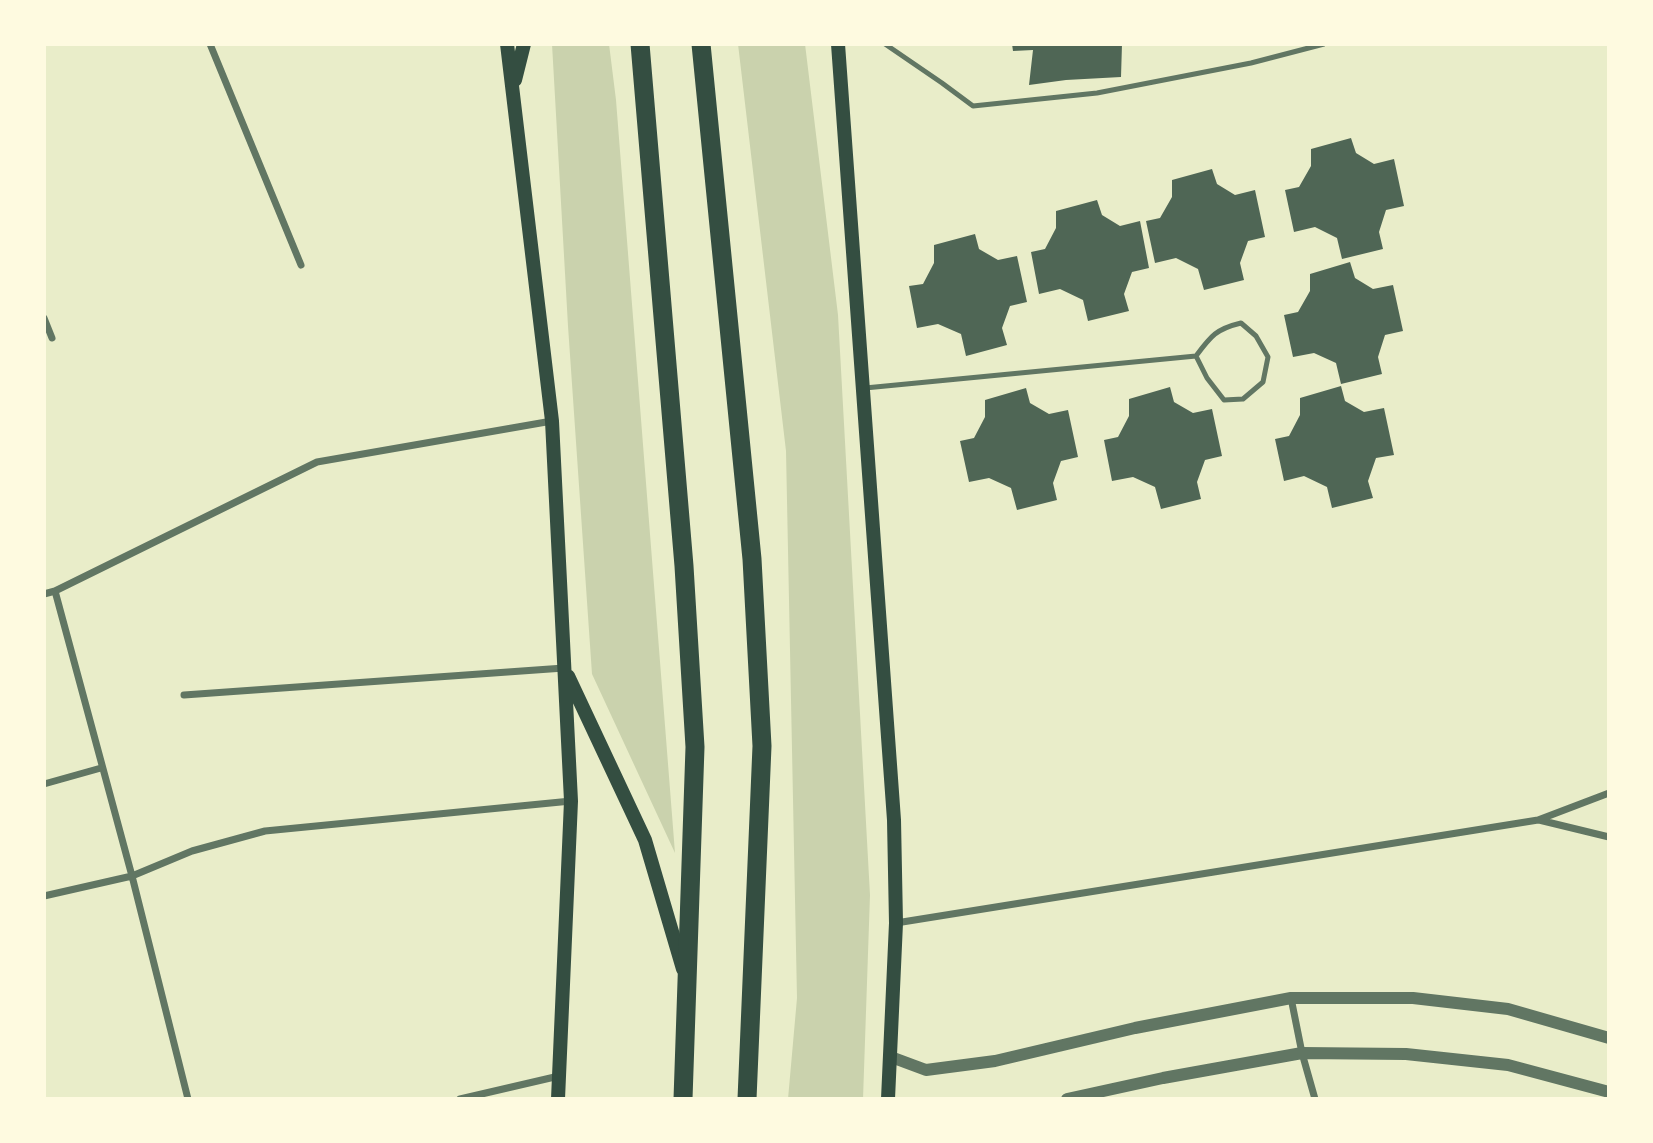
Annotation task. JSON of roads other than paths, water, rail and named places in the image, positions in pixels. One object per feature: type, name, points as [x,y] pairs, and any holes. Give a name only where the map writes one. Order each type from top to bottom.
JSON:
[{"type":"highway","points":[[640,44],[684,566],[695,747],[683,1099]]},
{"type":"highway","points":[[701,44],[752,559],[762,746],[747,1099]]},
{"type":"main road","points":[[507,44],[552,421],[571,801],[558,1099]]},
{"type":"main road","points":[[513,89],[524,44]]},
{"type":"main road","points":[[838,44],[894,820],[896,923],[888,1099]]},
{"type":"main road","points":[[564,668],[645,840],[687,981]]},
{"type":"street","points":[[210,44],[301,265]]},
{"type":"street","points":[[44,318],[52,338]]},
{"type":"street","points":[[44,594],[317,462],[552,421]]},
{"type":"street","points":[[55,591],[132,876],[188,1099]]},
{"type":"street","points":[[184,695],[564,668]]},
{"type":"street","points":[[44,784],[101,768]]},
{"type":"street","points":[[896,923],[1538,820],[1609,793]]},
{"type":"street","points":[[44,896],[132,876],[192,851],[265,831],[571,801]]},
{"type":"street","points":[[1538,820],[1609,837]]},
{"type":"street","points":[[1291,998],[1315,1099]]},
{"type":"street","points":[[891,1057],[926,1070],[995,1061],[1135,1028],[1291,998],[1413,998],[1508,1009],[1609,1038]]},
{"type":"street","points":[[1067,1099],[1163,1078],[1302,1053],[1406,1054],[1508,1065],[1609,1092]]},
{"type":"street","points":[[460,1099],[560,1076]]},
{"type":"lane","points":[[885,44],[973,106],[1097,93],[1251,63],[1324,44]]},
{"type":"lane","points":[[862,389],[1196,356],[1221,328],[1241,323],[1256,335],[1268,357],[1263,382],[1243,399],[1224,400],[1207,378],[1196,356]]}]
